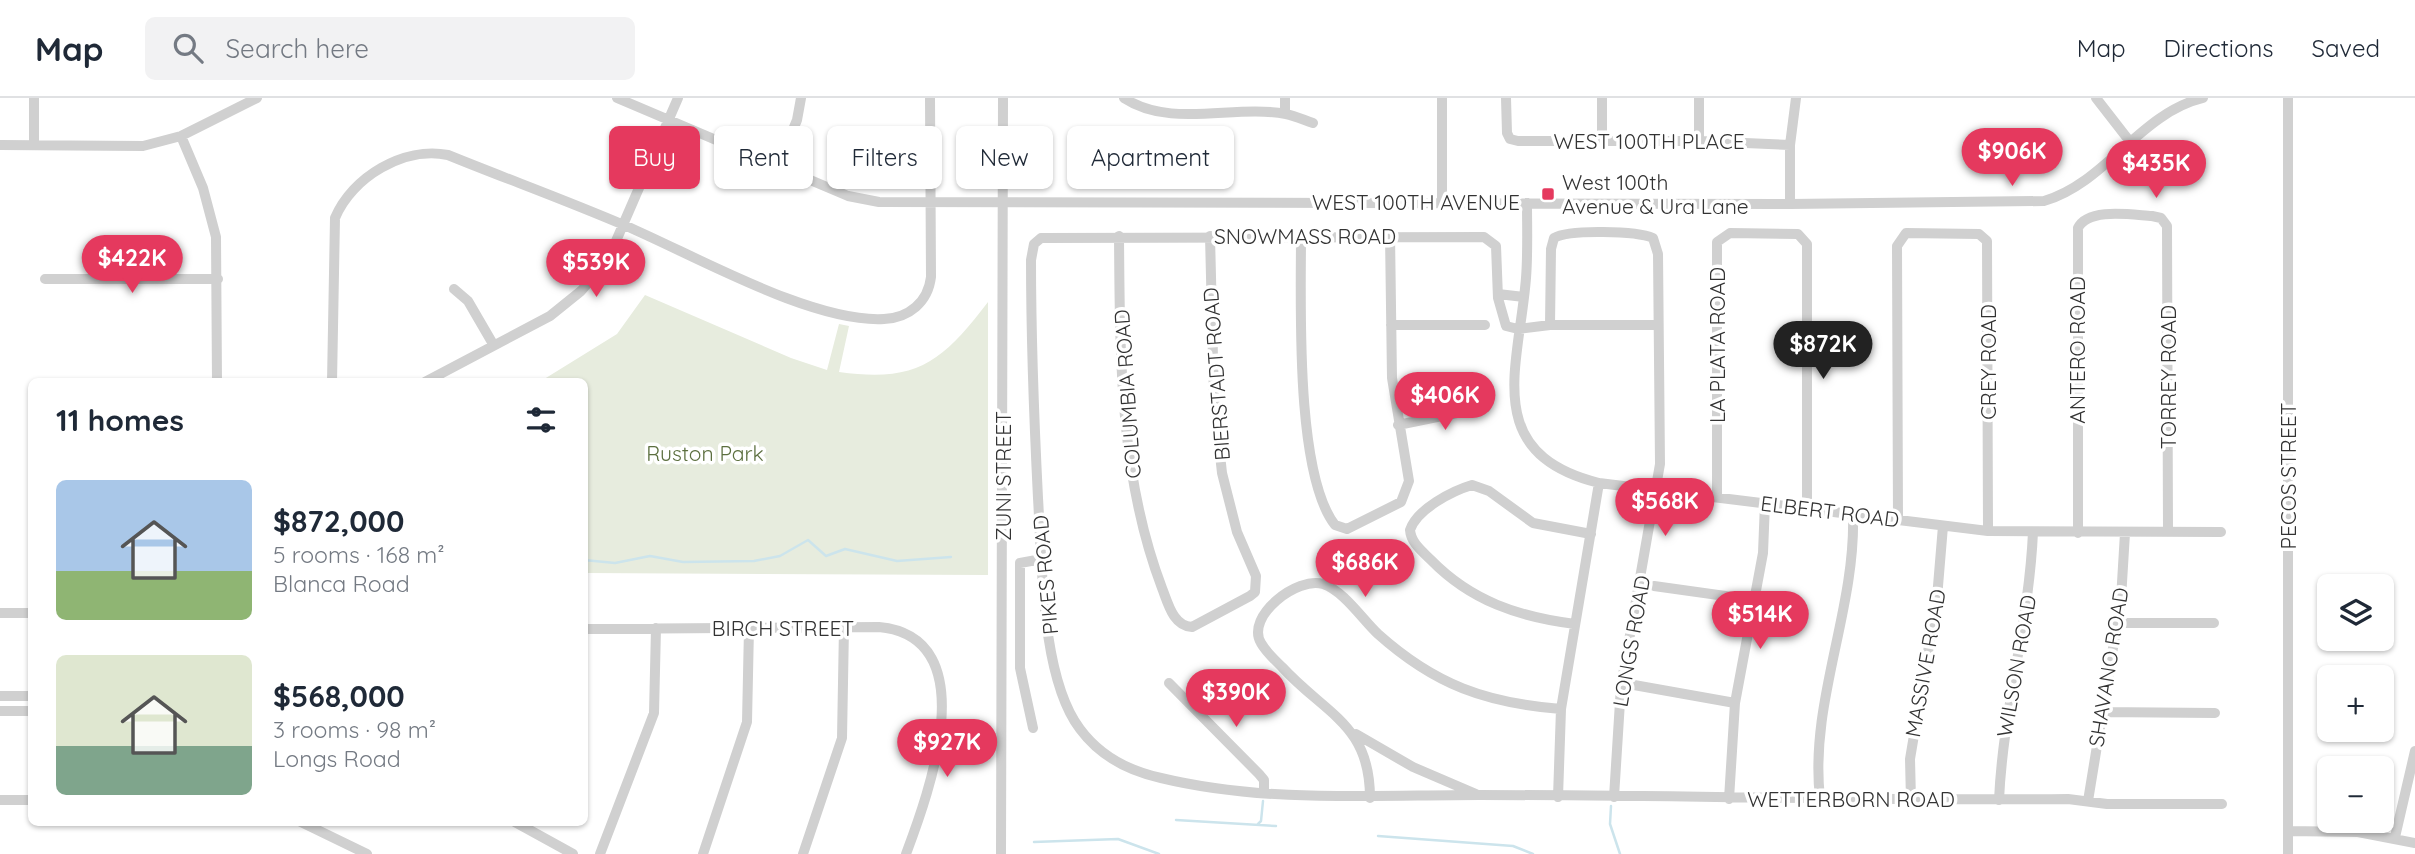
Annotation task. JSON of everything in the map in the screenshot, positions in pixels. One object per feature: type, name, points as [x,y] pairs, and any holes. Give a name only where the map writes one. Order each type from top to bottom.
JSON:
[{"type":"street","points":[[34,98],[34,145]]},
{"type":"street","points":[[0,145],[143,146],[181,136],[257,98]]},
{"type":"street","name":"WEST 100TH AVENUE","points":[[617,98],[714,140]]},
{"type":"street","points":[[432,378],[550,316],[572,300],[602,267],[624,225],[678,98]]},
{"type":"street","points":[[795,126],[801,98]]},
{"type":"street","points":[[332,378],[335,218],[347,194],[385,168],[417,154],[448,155],[624,225],[822,311],[856,318],[892,318],[914,309],[926,296],[932,269],[930,98]]},
{"type":"street","name":"ZUNI STREET","points":[[1001,854],[1003,98]]},
{"type":"street","points":[[1124,98],[1143,109],[1163,113],[1285,114],[1313,123]]},
{"type":"street","points":[[1285,98],[1285,114]]},
{"type":"street","points":[[1441,201],[1442,98]]},
{"type":"street","name":"WEST 100TH PLACE","points":[[1506,98],[1509,137],[1518,141],[1699,141],[1790,145]]},
{"type":"street","points":[[1602,98],[1602,141]]},
{"type":"street","points":[[1699,98],[1699,141]]},
{"type":"street","points":[[1790,204],[1790,145],[1796,98]]},
{"type":"street","points":[[2096,98],[2132,143]]},
{"type":"street","name":"WEST 100TH AVENUE","points":[[813,182],[848,197],[879,202],[930,203],[1441,201],[1790,204],[2044,201],[2071,191],[2178,107],[2203,98]]},
{"type":"street","name":"PECOS STREET","points":[[2288,98],[2288,854]]},
{"type":"street","points":[[181,136],[211,214],[218,279],[217,378]]},
{"type":"street","name":"ELBERT ROAD","points":[[1527,203],[1524,297],[1513,377],[1513,406],[1519,425],[1533,447],[1549,462],[1579,478],[1599,483],[1989,531],[2221,532]]},
{"type":"street","name":"ANTERO ROAD","points":[[2078,533],[2078,228],[2083,220],[2094,215],[2132,215]]},
{"type":"street","name":"TORREY ROAD","points":[[2132,215],[2152,216],[2166,222],[2168,532]]},
{"type":"street","name":"CREY ROAD","points":[[1898,520],[1899,240],[1906,233],[1979,233],[1987,241],[1989,531]]},
{"type":"street","name":"LA PLATA ROAD","points":[[1717,496],[1717,242],[1725,234],[1802,235],[1807,252],[1807,509]]},
{"type":"street","points":[[1301,236],[1302,377],[1306,420],[1324,504],[1335,525],[1355,527],[1401,502],[1408,488],[1392,378],[1390,235]]},
{"type":"street","name":"SNOWMASS ROAD","points":[[1037,241],[1047,237],[1119,236],[1390,235],[1490,239],[1496,246],[1498,294]]},
{"type":"street","name":"LONGS ROAD","points":[[1550,325],[1550,249],[1559,236],[1646,235],[1656,244],[1660,464],[1621,687],[1614,797]]},
{"type":"street","name":"COLUMBIA ROAD","points":[[1119,236],[1126,437],[1147,544],[1169,606],[1178,622],[1187,627],[1198,626],[1222,612]]},
{"type":"street","name":"BIERSTADT ROAD","points":[[1210,236],[1214,399],[1222,473],[1237,532],[1258,583],[1255,593],[1222,612]]},
{"type":"street","name":"PIKES ROAD","points":[[1037,241],[1031,260],[1031,367],[1041,559],[1052,657],[1063,697],[1079,728],[1105,754],[1127,768],[1163,779],[1238,790]]},
{"type":"street","points":[[45,279],[218,279]]},
{"type":"street","points":[[454,289],[468,301],[493,344]]},
{"type":"street","points":[[1524,297],[1498,294],[1506,327],[1658,326]]},
{"type":"street","points":[[1391,326],[1485,325]]},
{"type":"street","points":[[1398,425],[1486,407]]},
{"type":"street","points":[[1558,797],[1561,709],[1599,483]]},
{"type":"street","points":[[1575,624],[1529,617],[1487,603],[1442,571],[1411,537],[1411,526],[1418,517],[1460,489],[1478,486],[1533,523],[1591,534]]},
{"type":"street","points":[[1729,799],[1735,703],[1763,553],[1765,503]]},
{"type":"street","points":[[1820,798],[1822,729],[1850,576],[1853,514]]},
{"type":"street","name":"MASSIVE ROAD","points":[[1911,800],[1910,759],[1937,598],[1943,526]]},
{"type":"street","name":"WILSON ROAD","points":[[2000,800],[2001,753],[2028,605],[2033,532]]},
{"type":"street","name":"SHAVANO ROAD","points":[[2088,801],[2100,712],[2117,623],[2125,533]]},
{"type":"street","points":[[1033,728],[1020,667],[1020,563],[1041,559]]},
{"type":"street","points":[[1370,798],[1366,760],[1353,733],[1300,685],[1259,641],[1259,626],[1265,613],[1304,582],[1320,583],[1335,590],[1391,645],[1447,683],[1493,701],[1561,709]]},
{"type":"street","points":[[1654,586],[1754,600]]},
{"type":"street","points":[[0,612],[28,613]]},
{"type":"street","points":[[2117,623],[2214,623]]},
{"type":"street","points":[[803,854],[842,738],[844,627]]},
{"type":"street","points":[[600,854],[654,713],[656,628]]},
{"type":"street","points":[[703,854],[747,722],[749,628]]},
{"type":"street","name":"BIRCH STREET","points":[[588,629],[892,628],[919,642],[935,662],[940,695],[934,768],[906,854]]},
{"type":"street","points":[[1169,683],[1259,774],[1264,780],[1264,793]]},
{"type":"street","points":[[1634,685],[1735,703]]},
{"type":"street","points":[[0,696],[28,696],[28,711],[0,711]]},
{"type":"street","points":[[2100,712],[2215,713]]},
{"type":"street","name":"WETTERBORN ROAD","points":[[1353,733],[1413,767],[1479,795]]},
{"type":"street","points":[[2395,837],[2415,751]]},
{"type":"street","name":"WETTERBORN ROAD","points":[[1238,790],[1370,798],[1479,795],[2222,804]]},
{"type":"street","points":[[0,800],[28,800]]},
{"type":"street","points":[[308,826],[368,854]]},
{"type":"street","points":[[522,826],[573,854]]},
{"type":"street","points":[[2288,831],[2342,831],[2395,837],[2415,843]]},
{"type":"green space","name":"Ruston Park","points":[[645,295],[791,358],[827,370],[839,324],[849,326],[839,372],[889,374],[926,364],[956,340],[988,302],[988,575],[588,573],[588,378],[546,378],[617,334]]},
{"type":"waterway","points":[[588,560],[615,563],[650,556],[683,562],[754,561],[780,556],[808,540],[826,556],[845,549],[897,561],[951,557]]},
{"type":"waterway","points":[[1258,824],[1261,821],[1263,801]]},
{"type":"waterway","points":[[1611,806],[1610,824],[1620,854]]},
{"type":"waterway","points":[[1176,820],[1276,826]]},
{"type":"waterway","points":[[1378,836],[1513,846],[1533,854]]},
{"type":"waterway","points":[[1034,842],[1118,839],[1159,854]]},
{"type":"place","name":"West 100th Avenue & Ura Lane","points":[[1548,194]]}]
